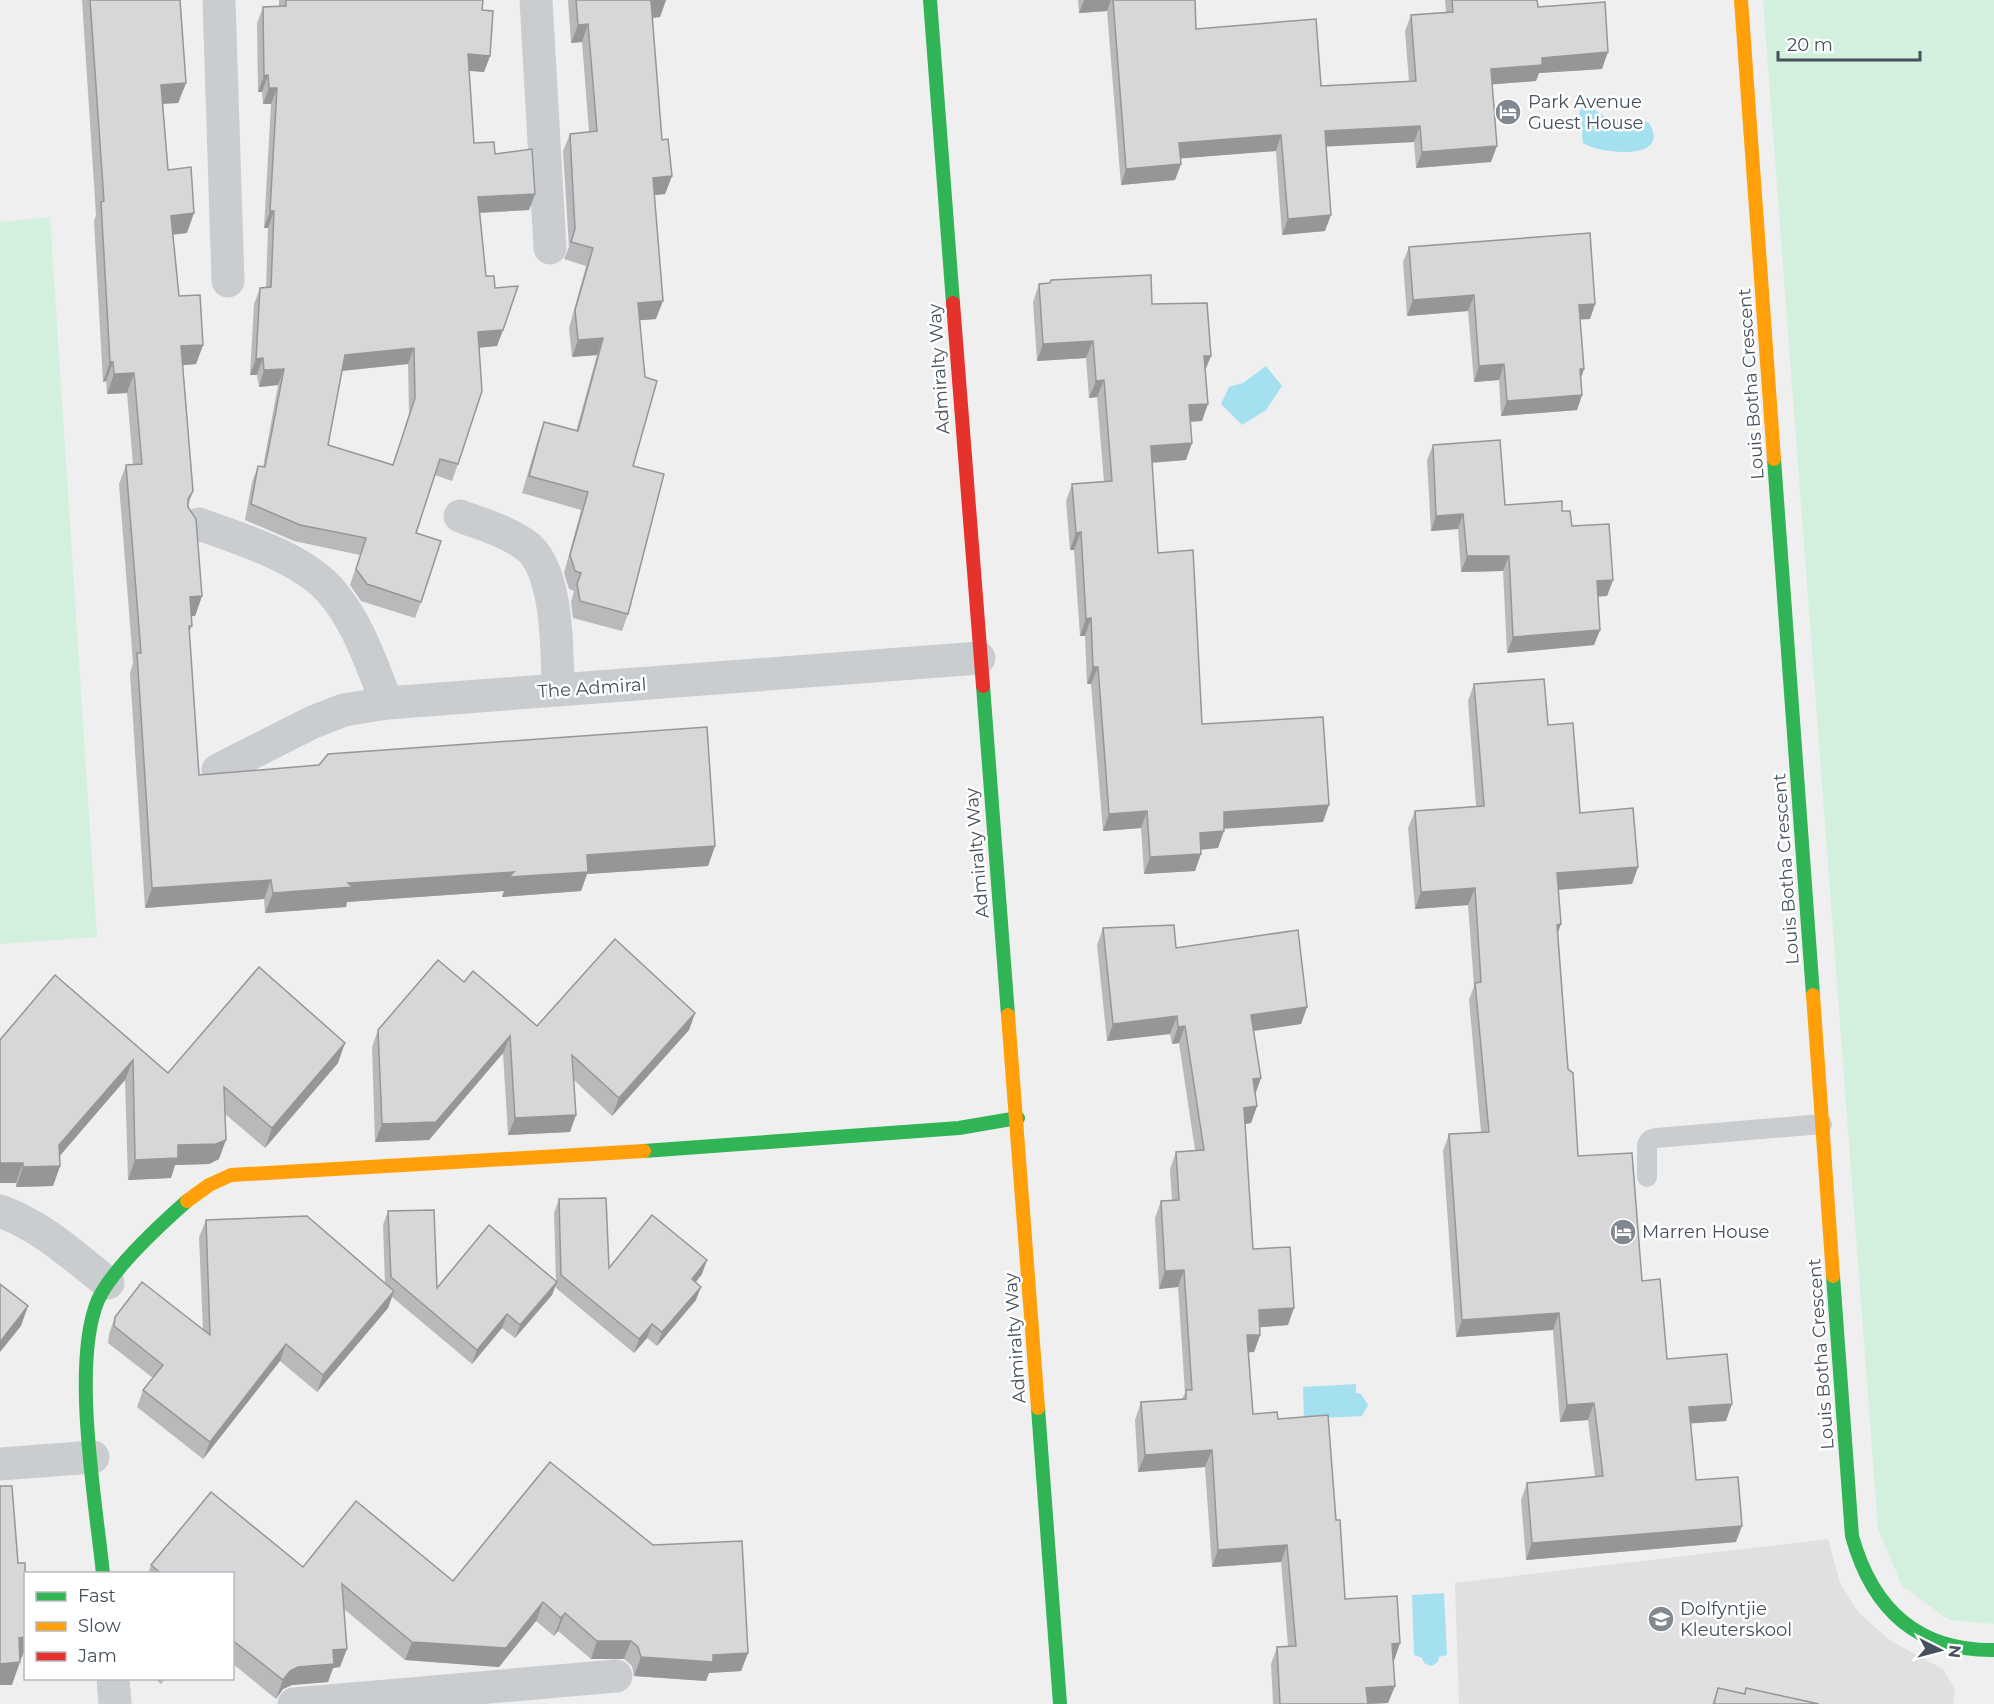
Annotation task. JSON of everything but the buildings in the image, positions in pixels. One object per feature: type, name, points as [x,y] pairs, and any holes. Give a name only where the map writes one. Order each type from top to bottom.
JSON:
[{"type":"street","points":[[219,0],[228,281]]},
{"type":"street","points":[[536,0],[550,248]]},
{"type":"street","name":"Admiralty Way","points":[[930,0],[979,658],[1018,1118],[1060,1704]]},
{"type":"street","name":"Louis Botha Crescent","points":[[1741,0],[1852,1536],[1859,1561],[1875,1594],[1896,1616],[1928,1638],[1958,1648],[1994,1650]]},
{"type":"street","points":[[460,516],[526,544],[540,564],[549,591],[556,631],[558,690]]},
{"type":"street","points":[[199,524],[260,547],[311,573],[328,589],[344,608],[362,641],[387,703]]},
{"type":"street","name":"The Admiral","points":[[218,770],[313,722],[344,710],[387,703],[979,658]]},
{"type":"street","points":[[103,1572],[93,1457],[88,1349],[97,1302],[108,1283],[196,1190],[213,1180],[231,1175],[758,1144],[958,1128],[1018,1118]]},
{"type":"street","points":[[0,1211],[28,1222],[50,1236],[108,1283]]},
{"type":"street","points":[[0,1464],[93,1457]]},
{"type":"street","points":[[294,1704],[616,1676]]},
{"type":"street","points":[[113,1680],[115,1704]]},
{"type":"lane","points":[[1647,1177],[1647,1145],[1650,1140],[1656,1138],[1822,1124]]},
{"type":"shaded area","name":"Dolfyntjie Kleuterskool","points":[[1828,1539],[1840,1583],[1858,1612],[1891,1641],[1943,1669],[1955,1690],[1953,1704],[1459,1704],[1455,1583]]},
{"type":"green space","points":[[1763,0],[1994,0],[1994,1624],[1949,1620],[1902,1586],[1878,1529]]},
{"type":"green space","points":[[50,217],[97,937],[0,944],[0,222]]},
{"type":"water","points":[[1583,104],[1588,104],[1606,117],[1649,123],[1654,136],[1651,144],[1631,152],[1617,152],[1591,147],[1583,143],[1579,114]]},
{"type":"water","points":[[1266,366],[1282,386],[1266,410],[1242,425],[1221,404],[1229,387],[1243,383]]},
{"type":"water","points":[[1356,1384],[1356,1393],[1361,1394],[1368,1405],[1362,1416],[1304,1419],[1303,1387]]},
{"type":"water","points":[[1444,1593],[1447,1655],[1439,1657],[1438,1662],[1431,1666],[1424,1663],[1422,1658],[1414,1655],[1412,1595]]},
{"type":"traffic: fast","points":[[930,0],[953,303]]},
{"type":"traffic: fast","points":[[1774,459],[1813,995]]},
{"type":"traffic: fast","points":[[983,686],[1008,1015]]},
{"type":"traffic: fast","points":[[644,1151],[959,1128],[1018,1118]]},
{"type":"traffic: fast","points":[[103,1572],[91,1473],[86,1396],[86,1360],[90,1327],[98,1300],[114,1275],[125,1261],[187,1201]]},
{"type":"traffic: fast","points":[[1833,1276],[1852,1536],[1861,1562],[1885,1604],[1901,1620],[1920,1633],[1942,1643],[1994,1650]]},
{"type":"traffic: fast","points":[[1038,1408],[1060,1704]]},
{"type":"traffic: slow","points":[[1741,0],[1774,459]]},
{"type":"traffic: slow","points":[[1813,995],[1833,1276]]},
{"type":"traffic: slow","points":[[1008,1015],[1038,1408]]},
{"type":"traffic: slow","points":[[187,1201],[209,1185],[231,1175],[644,1151]]},
{"type":"traffic: jam","points":[[953,303],[983,686]]},
{"type":"place","name":"Park Avenue Guest House","points":[[1508,112]]},
{"type":"place","name":"Marren House","points":[[1623,1232]]},
{"type":"place","name":"Dolfyntjie Kleuterskool","points":[[1661,1619]]}]
